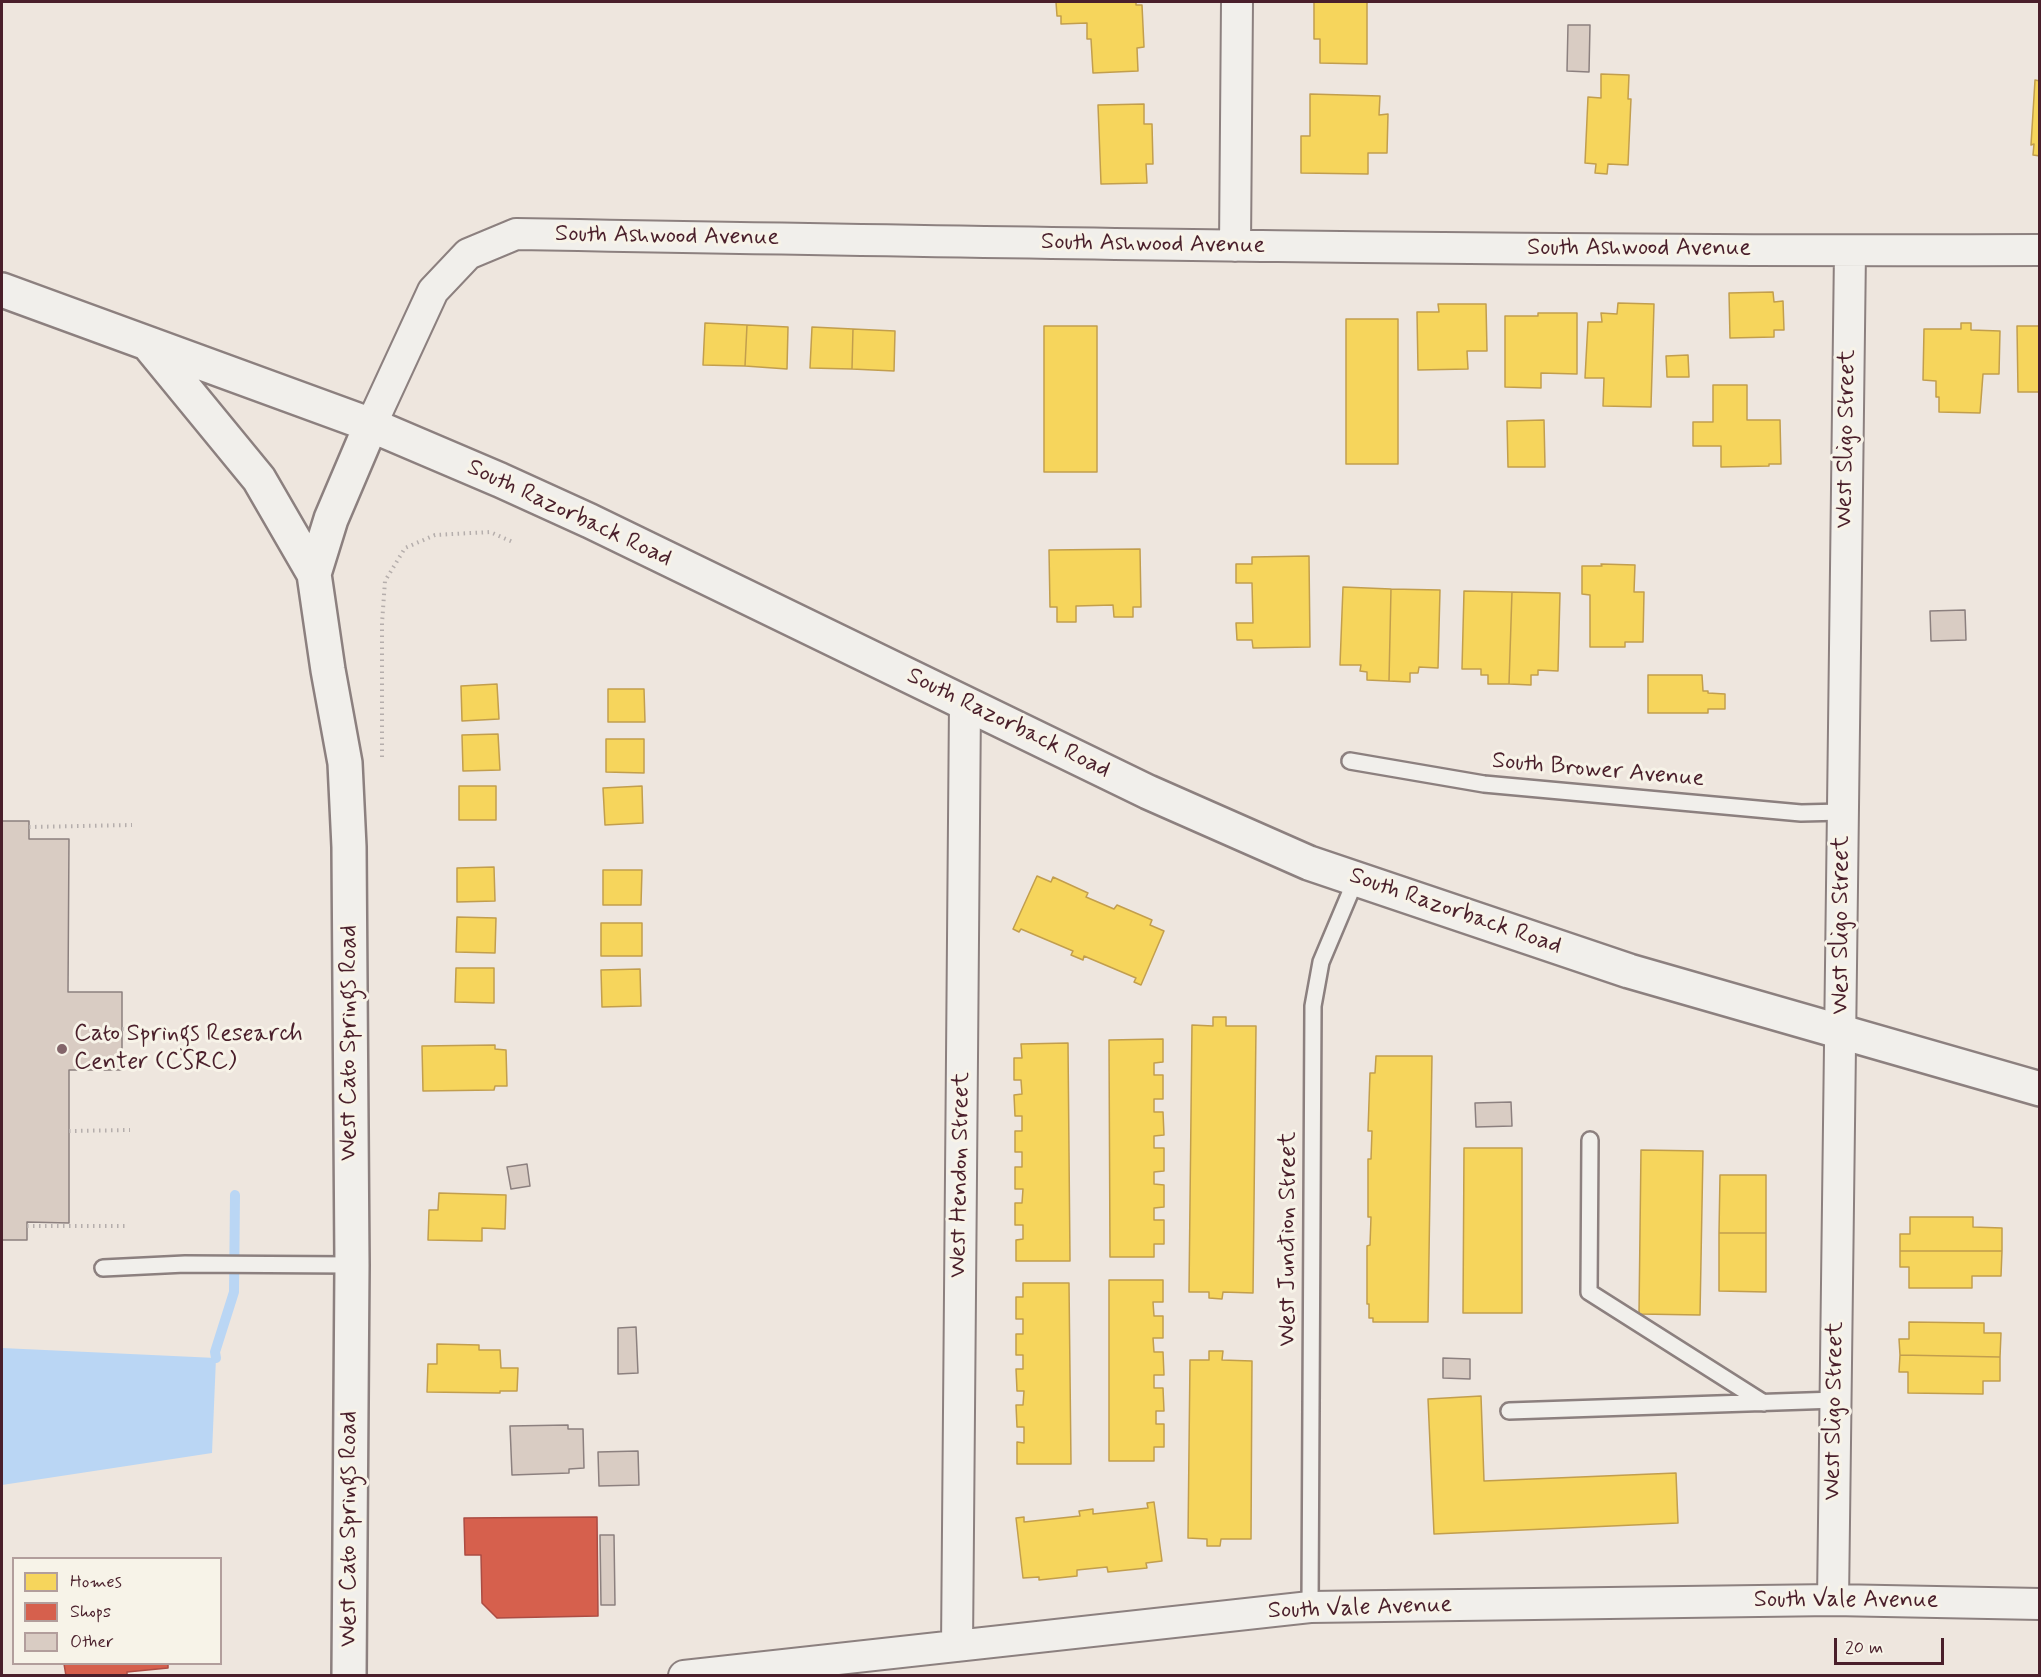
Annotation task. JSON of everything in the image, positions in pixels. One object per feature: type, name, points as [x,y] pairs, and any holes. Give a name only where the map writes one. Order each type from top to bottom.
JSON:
[{"type":"main road","name":"South Razorback Road","points":[[2,290],[371,425],[500,480],[1148,792],[1309,863],[1629,971],[2040,1089]]},
{"type":"main road","points":[[147,343],[258,479],[314,574]]},
{"type":"main road","name":"West Cato Springs Road","points":[[349,1676],[352,1265],[349,847],[345,763],[314,574],[331,519],[371,425]]},
{"type":"street","points":[[1235,246],[1237,2]]},
{"type":"street","name":"South Ashwood Avenue","points":[[371,425],[433,291],[468,254],[516,234],[1235,246],[1850,251],[2040,250]]},
{"type":"street","name":"West Sligo Street","points":[[1833,1600],[1850,251]]},
{"type":"street","name":"West Hendon Street","points":[[957,1646],[965,703]]},
{"type":"street","name":"South Vale Avenue","points":[[684,1676],[1310,1607],[1833,1600],[2040,1604]]},
{"type":"lane","name":"South Brower Avenue","points":[[1350,761],[1484,784],[1801,813],[1843,812]]},
{"type":"lane","name":"West Junction Street","points":[[1310,1607],[1313,1006],[1321,963],[1356,879]]},
{"type":"lane","points":[[1590,1140],[1589,1292],[1764,1403]]},
{"type":"lane","points":[[104,1268],[185,1264],[352,1265]]},
{"type":"lane","points":[[1509,1412],[1836,1400]]},
{"type":"path","points":[[382,764],[382,623],[385,581],[405,548],[435,535],[490,532],[515,543]]},
{"type":"path","points":[[29,827],[132,825]]},
{"type":"path","points":[[122,1029],[131,1029]]},
{"type":"path","points":[[69,1131],[130,1130]]},
{"type":"path","points":[[27,1226],[129,1226]]},
{"type":"water","points":[[2,1348],[216,1358],[212,1453],[2,1485]]},
{"type":"building: Homes","points":[[1056,2],[1136,2],[1136,5],[1142,5],[1144,47],[1137,48],[1138,71],[1093,73],[1091,39],[1087,39],[1087,23],[1061,24],[1061,16],[1057,16]]},
{"type":"building: Homes","points":[[1314,2],[1367,2],[1367,64],[1320,63],[1320,39],[1314,39]]},
{"type":"building: Homes","points":[[1601,74],[1629,75],[1628,99],[1631,99],[1628,165],[1608,164],[1607,174],[1595,173],[1596,164],[1585,163],[1588,97],[1601,98]]},
{"type":"building: Homes","points":[[2035,80],[2040,81],[2040,156],[2033,155],[2034,144],[2031,145]]},
{"type":"building: Homes","points":[[1310,94],[1380,96],[1379,115],[1388,114],[1387,153],[1368,153],[1368,174],[1301,173],[1301,136],[1310,136]]},
{"type":"building: Homes","points":[[1144,104],[1144,124],[1152,124],[1153,164],[1146,164],[1147,183],[1101,184],[1098,105]]},
{"type":"building: Homes","points":[[1773,292],[1774,302],[1783,301],[1784,330],[1774,330],[1774,337],[1730,338],[1729,293]]},
{"type":"building: Homes","points":[[1618,303],[1654,304],[1651,407],[1603,406],[1604,378],[1585,378],[1588,322],[1602,322],[1601,313],[1617,314]]},
{"type":"building: Homes","points":[[1438,304],[1486,304],[1487,351],[1467,351],[1468,369],[1418,370],[1417,312],[1439,312]]},
{"type":"building: Homes","points":[[1538,313],[1577,313],[1577,374],[1541,373],[1541,388],[1505,387],[1505,316],[1538,316]]},
{"type":"building: Homes","points":[[1346,319],[1398,319],[1398,464],[1346,464]]},
{"type":"building: Homes","points":[[705,323],[747,325],[745,366],[703,365]]},
{"type":"building: Homes","points":[[1961,323],[1971,323],[1971,330],[2000,331],[1999,374],[1983,374],[1980,413],[1939,412],[1936,381],[1923,380],[1924,329],[1961,329]]},
{"type":"building: Homes","points":[[747,325],[788,327],[787,369],[745,366]]},
{"type":"building: Homes","points":[[1044,326],[1097,326],[1097,472],[1044,472]]},
{"type":"building: Homes","points":[[2017,326],[2040,326],[2040,395],[2039,392],[2018,392]]},
{"type":"building: Homes","points":[[812,327],[853,329],[852,369],[810,368]]},
{"type":"building: Homes","points":[[853,329],[895,331],[894,371],[852,369]]},
{"type":"building: Homes","points":[[1688,355],[1689,377],[1667,377],[1666,356]]},
{"type":"building: Homes","points":[[1713,385],[1747,385],[1747,420],[1780,420],[1781,464],[1721,467],[1721,446],[1693,446],[1693,422],[1713,422]]},
{"type":"building: Homes","points":[[1544,420],[1545,467],[1508,467],[1507,421]]},
{"type":"building: Homes","points":[[1140,549],[1141,607],[1133,607],[1133,617],[1114,617],[1113,605],[1076,606],[1076,622],[1057,622],[1057,607],[1050,607],[1049,550]]},
{"type":"building: Homes","points":[[1309,556],[1310,647],[1253,648],[1252,640],[1237,640],[1236,623],[1253,623],[1252,583],[1236,583],[1236,564],[1252,564],[1252,557]]},
{"type":"building: Homes","points":[[1601,564],[1635,565],[1634,592],[1644,592],[1643,642],[1625,642],[1625,647],[1590,647],[1590,595],[1582,594],[1582,566],[1602,566]]},
{"type":"building: Homes","points":[[1343,587],[1391,589],[1389,681],[1367,680],[1367,672],[1360,671],[1361,665],[1340,665]]},
{"type":"building: Homes","points":[[1391,589],[1440,590],[1438,668],[1419,667],[1418,673],[1410,673],[1410,682],[1389,681]]},
{"type":"building: Homes","points":[[1464,591],[1512,592],[1509,684],[1488,684],[1488,675],[1481,675],[1481,669],[1462,669]]},
{"type":"building: Homes","points":[[1512,592],[1560,593],[1558,671],[1538,670],[1538,675],[1531,675],[1531,685],[1509,684]]},
{"type":"building: Homes","points":[[1648,675],[1702,675],[1703,691],[1725,694],[1725,709],[1708,709],[1708,713],[1648,713]]},
{"type":"building: Homes","points":[[497,684],[499,719],[462,721],[461,686]]},
{"type":"building: Homes","points":[[608,689],[644,689],[645,722],[608,722]]},
{"type":"building: Homes","points":[[498,734],[500,770],[463,771],[462,735]]},
{"type":"building: Homes","points":[[606,739],[644,739],[644,773],[606,772]]},
{"type":"building: Homes","points":[[459,786],[496,786],[496,820],[459,820]]},
{"type":"building: Homes","points":[[642,786],[643,823],[605,825],[603,788]]},
{"type":"building: Homes","points":[[494,867],[495,901],[457,902],[457,868]]},
{"type":"building: Homes","points":[[603,870],[642,870],[641,905],[603,905]]},
{"type":"building: Homes","points":[[1037,876],[1051,882],[1053,877],[1088,893],[1086,897],[1114,909],[1117,905],[1152,920],[1150,925],[1164,931],[1141,985],[1134,982],[1136,978],[1084,956],[1083,960],[1071,955],[1073,951],[1021,929],[1019,932],[1013,929]]},
{"type":"building: Homes","points":[[457,917],[496,918],[495,953],[456,952]]},
{"type":"building: Homes","points":[[601,923],[642,923],[642,956],[601,956]]},
{"type":"building: Homes","points":[[456,968],[494,968],[494,1003],[455,1002]]},
{"type":"building: Homes","points":[[640,969],[641,1006],[602,1007],[601,970]]},
{"type":"building: Homes","points":[[1213,1017],[1226,1017],[1226,1026],[1256,1026],[1253,1293],[1223,1292],[1222,1299],[1209,1298],[1209,1292],[1189,1292],[1192,1025],[1213,1026]]},
{"type":"building: Homes","points":[[1163,1039],[1163,1062],[1154,1063],[1154,1075],[1163,1075],[1163,1099],[1154,1099],[1154,1112],[1163,1112],[1164,1135],[1154,1136],[1154,1148],[1164,1148],[1164,1171],[1154,1172],[1154,1184],[1164,1185],[1164,1207],[1154,1208],[1154,1220],[1164,1220],[1164,1244],[1154,1244],[1154,1257],[1110,1257],[1109,1040]]},
{"type":"building: Homes","points":[[1068,1043],[1070,1261],[1016,1261],[1016,1240],[1023,1239],[1023,1225],[1015,1225],[1015,1203],[1022,1203],[1023,1189],[1015,1189],[1015,1167],[1022,1167],[1022,1152],[1015,1152],[1015,1131],[1022,1131],[1022,1116],[1015,1116],[1014,1095],[1022,1094],[1021,1080],[1014,1080],[1014,1058],[1022,1058],[1021,1044]]},
{"type":"building: Homes","points":[[495,1045],[495,1049],[506,1050],[507,1086],[495,1086],[494,1090],[423,1091],[422,1046]]},
{"type":"building: Homes","points":[[1376,1056],[1432,1056],[1428,1322],[1373,1322],[1373,1318],[1369,1318],[1367,1246],[1370,1245],[1371,1217],[1368,1217],[1368,1159],[1371,1159],[1372,1131],[1368,1131],[1370,1073],[1375,1073]]},
{"type":"building: Homes","points":[[1464,1148],[1522,1148],[1522,1313],[1463,1313]]},
{"type":"building: Homes","points":[[1641,1150],[1703,1151],[1700,1315],[1639,1314]]},
{"type":"building: Homes","points":[[1720,1175],[1766,1175],[1766,1233],[1719,1233]]},
{"type":"building: Homes","points":[[439,1193],[506,1195],[505,1229],[482,1228],[482,1241],[428,1240],[429,1210],[438,1210]]},
{"type":"building: Homes","points":[[1910,1217],[1973,1217],[1973,1227],[2002,1228],[2002,1251],[1900,1251],[1900,1234],[1910,1234]]},
{"type":"building: Homes","points":[[1719,1233],[1766,1233],[1766,1292],[1719,1291]]},
{"type":"building: Homes","points":[[1900,1251],[2002,1251],[2001,1276],[1972,1276],[1972,1288],[1909,1288],[1909,1267],[1900,1267]]},
{"type":"building: Homes","points":[[1109,1280],[1163,1280],[1163,1302],[1153,1302],[1154,1316],[1163,1316],[1163,1338],[1153,1338],[1154,1352],[1163,1352],[1164,1375],[1154,1375],[1154,1388],[1163,1388],[1164,1411],[1156,1411],[1156,1424],[1164,1424],[1164,1447],[1154,1447],[1154,1461],[1109,1461]]},
{"type":"building: Homes","points":[[1023,1283],[1069,1283],[1071,1464],[1017,1464],[1017,1442],[1024,1443],[1024,1427],[1017,1427],[1016,1405],[1023,1405],[1024,1391],[1017,1391],[1016,1369],[1023,1369],[1023,1355],[1016,1355],[1016,1334],[1023,1334],[1023,1319],[1016,1319],[1016,1297],[1023,1297]]},
{"type":"building: Homes","points":[[1909,1322],[1984,1323],[1984,1333],[2001,1333],[2000,1357],[1900,1355],[1899,1339],[1909,1339]]},
{"type":"building: Homes","points":[[437,1344],[479,1345],[479,1350],[500,1350],[501,1368],[518,1368],[517,1391],[500,1391],[500,1393],[427,1392],[428,1364],[437,1364]]},
{"type":"building: Homes","points":[[1209,1351],[1223,1351],[1222,1360],[1252,1361],[1251,1539],[1221,1539],[1220,1546],[1207,1546],[1207,1539],[1188,1538],[1190,1360],[1209,1360]]},
{"type":"building: Homes","points":[[1900,1355],[2000,1357],[2000,1381],[1983,1381],[1983,1394],[1908,1393],[1908,1372],[1899,1372]]},
{"type":"building: Homes","points":[[1481,1396],[1484,1481],[1676,1473],[1678,1523],[1434,1534],[1428,1399]]},
{"type":"building: Homes","points":[[1154,1502],[1162,1561],[1146,1563],[1147,1568],[1108,1572],[1107,1567],[1077,1570],[1077,1576],[1039,1580],[1039,1577],[1023,1578],[1016,1518],[1024,1517],[1024,1522],[1080,1516],[1079,1511],[1093,1509],[1093,1514],[1148,1508],[1147,1503]]},
{"type":"building: Shops","points":[[597,1517],[598,1616],[497,1618],[482,1603],[481,1555],[465,1555],[464,1518]]},
{"type":"building: Shops","points":[[64,1665],[168,1665],[168,1668],[127,1672],[127,1676],[66,1676]]},
{"type":"building: Other","points":[[1568,25],[1590,25],[1589,72],[1567,71]]},
{"type":"building: Other","points":[[1965,610],[1966,640],[1931,641],[1930,611]]},
{"type":"building: Other","name":"Cato Springs Research Center (CSRC)","points":[[2,821],[29,821],[29,839],[69,839],[68,992],[122,992],[122,1070],[69,1070],[69,1223],[27,1222],[27,1240],[2,1240]]},
{"type":"building: Other","points":[[1511,1102],[1512,1126],[1476,1127],[1475,1103]]},
{"type":"building: Other","points":[[527,1164],[530,1186],[511,1189],[507,1167]]},
{"type":"building: Other","points":[[636,1327],[638,1373],[618,1374],[618,1328]]},
{"type":"building: Other","points":[[1443,1358],[1470,1359],[1470,1379],[1443,1378]]},
{"type":"building: Other","points":[[568,1425],[568,1429],[583,1429],[584,1468],[569,1469],[569,1473],[512,1475],[510,1426]]},
{"type":"building: Other","points":[[638,1451],[639,1485],[599,1486],[598,1452]]},
{"type":"building: Other","points":[[600,1535],[614,1535],[615,1605],[601,1605]]},
{"type":"waterway","points":[[216,1358],[215,1352],[234,1292],[235,1195]]},
{"type":"place","name":"Cato Springs Research Center (CSRC)","points":[[62,1049]]}]
